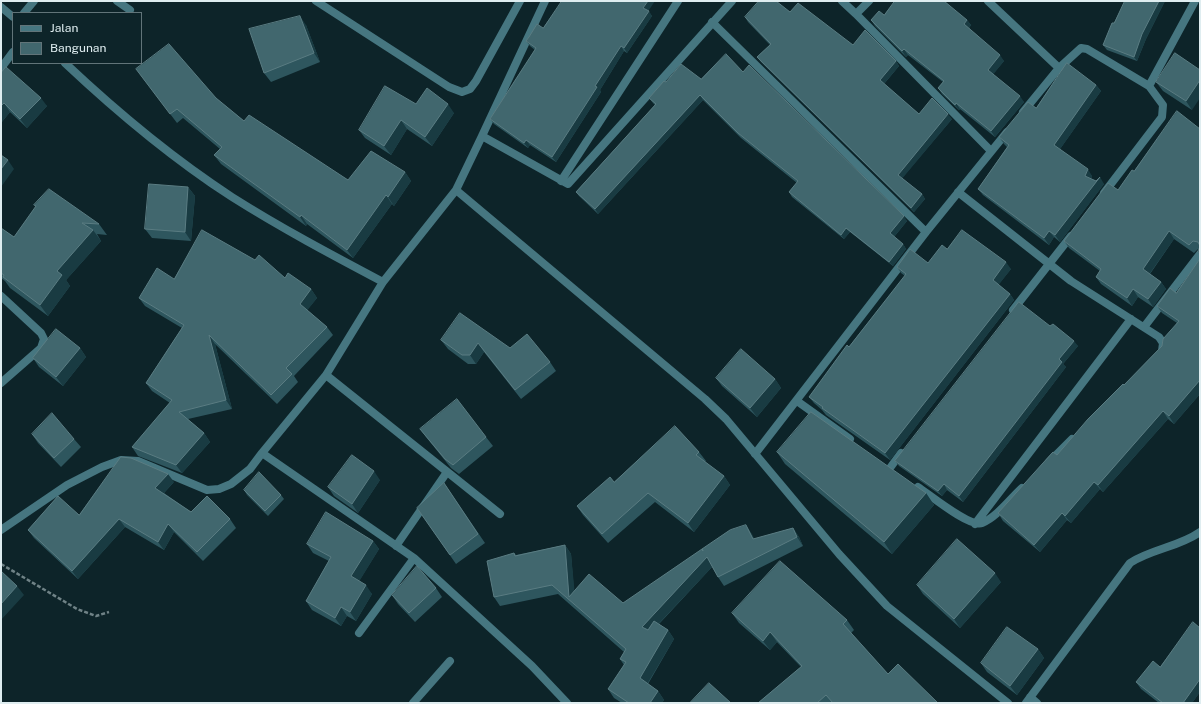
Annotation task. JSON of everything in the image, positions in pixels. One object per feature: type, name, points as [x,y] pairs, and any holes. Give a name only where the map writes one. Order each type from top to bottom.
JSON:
[{"type":"street","points":[[25,12],[34,1]]},
{"type":"street","points":[[117,1],[130,10]]},
{"type":"street","points":[[316,1],[449,87],[462,92],[470,89],[476,81],[520,1]]},
{"type":"street","points":[[1,530],[67,485],[102,467],[121,460],[138,461],[207,490],[219,489],[231,484],[250,469],[326,375],[383,282],[456,190],[544,1]]},
{"type":"street","points":[[562,181],[678,1]]},
{"type":"street","points":[[482,136],[568,184],[732,1]]},
{"type":"street","points":[[842,1],[991,151]]},
{"type":"street","points":[[856,14],[869,1]]},
{"type":"street","points":[[988,1],[1059,68]]},
{"type":"street","points":[[1149,86],[1195,1]]},
{"type":"street","points":[[1,7],[12,16]]},
{"type":"street","points":[[712,22],[926,232]]},
{"type":"street","points":[[755,454],[958,192],[1059,68],[1081,48],[1088,49],[1149,86],[1163,104],[1162,117],[1096,203]]},
{"type":"street","points":[[1,68],[12,53]]},
{"type":"street","points":[[66,64],[116,110],[179,160],[227,193],[383,282]]},
{"type":"street","points":[[456,190],[705,399],[726,419],[839,554],[888,606],[1008,703]]},
{"type":"street","points":[[958,192],[1071,281],[1159,337],[1163,343],[1163,350],[1157,356]]},
{"type":"street","points":[[1006,320],[1078,227]]},
{"type":"street","points":[[1144,327],[1199,259]]},
{"type":"street","points":[[1,296],[41,333],[44,339],[41,348],[1,383]]},
{"type":"street","points":[[975,524],[1131,319]]},
{"type":"street","points":[[326,375],[500,514]]},
{"type":"street","points":[[797,401],[859,446]]},
{"type":"street","points":[[1040,470],[1079,432]]},
{"type":"street","points":[[890,468],[909,443]]},
{"type":"street","points":[[262,453],[414,558],[526,661],[567,703]]},
{"type":"street","points":[[396,546],[446,472]]},
{"type":"street","points":[[909,481],[966,520],[975,524],[982,523],[995,514],[1029,481]]},
{"type":"street","points":[[1037,703],[1028,700],[1130,564],[1137,559],[1199,534]]},
{"type":"street","points":[[359,633],[414,558]]},
{"type":"street","points":[[413,703],[450,662]]},
{"type":"path","points":[[1,564],[77,609],[96,616],[109,612]]},
{"type":"building","points":[[562,1],[648,1],[643,8],[649,11],[624,48],[621,46],[595,86],[597,87],[552,157],[526,140],[524,143],[490,119],[536,48],[526,41],[537,24],[543,28]]},
{"type":"building","points":[[759,1],[776,1],[790,12],[798,3],[853,45],[865,30],[896,61],[880,80],[919,114],[932,98],[948,114],[898,175],[922,194],[911,208],[757,57],[771,44],[745,17]]},
{"type":"building","points":[[895,1],[944,1],[967,20],[964,24],[1000,55],[988,70],[1020,96],[991,131],[956,103],[955,105],[938,88],[944,81],[904,49],[902,51],[871,20],[879,11],[884,15]]},
{"type":"building","points":[[1125,1],[1159,1],[1142,34],[1134,57],[1103,45],[1112,23],[1114,23]]},
{"type":"building","points":[[300,16],[314,53],[264,73],[249,29]]},
{"type":"building","points":[[169,44],[216,98],[244,121],[249,115],[348,180],[371,151],[405,172],[388,197],[386,195],[347,250],[301,215],[300,217],[214,155],[222,147],[177,109],[170,114],[136,69]]},
{"type":"building","points":[[1175,53],[1200,70],[1200,80],[1186,101],[1156,82]]},
{"type":"building","points":[[726,54],[743,72],[749,65],[904,216],[890,233],[903,244],[889,262],[846,228],[841,235],[789,192],[798,181],[738,133],[700,95],[595,209],[576,192],[656,104],[649,98],[664,81],[666,82],[681,64],[701,79]]},
{"type":"building","points":[[1067,63],[1096,85],[1054,145],[1088,169],[1085,176],[1096,181],[1100,177],[1055,235],[1049,231],[1044,238],[978,189],[1009,145],[999,137],[1028,102],[1036,108]]},
{"type":"building","points":[[6,67],[41,98],[20,119],[4,103],[1,106],[1,73]]},
{"type":"building","points":[[385,86],[416,104],[427,88],[448,104],[425,137],[401,120],[384,146],[359,130]]},
{"type":"building","points":[[1177,111],[1200,129],[1200,246],[1198,242],[1193,241],[1189,245],[1169,231],[1143,269],[1161,282],[1148,299],[1133,289],[1127,298],[1096,277],[1101,269],[1064,241],[1108,183],[1118,190],[1132,170],[1134,171]]},
{"type":"building","points":[[1,155],[8,160],[1,169]]},
{"type":"building","points":[[149,184],[188,187],[185,232],[145,229]]},
{"type":"building","points":[[49,189],[99,224],[82,223],[93,230],[57,271],[62,275],[40,305],[3,277],[4,275],[1,273],[1,228],[14,237],[36,206],[34,205]]},
{"type":"building","points":[[202,230],[255,260],[259,255],[285,278],[288,273],[311,289],[300,304],[327,327],[286,368],[292,374],[271,395],[209,335],[226,400],[179,412],[204,433],[176,465],[132,447],[172,400],[146,383],[184,325],[139,298],[157,268],[174,279]]},
{"type":"building","points":[[962,230],[1006,262],[993,280],[1010,294],[885,453],[809,397],[847,345],[849,347],[906,274],[897,267],[910,249],[928,263],[942,245],[947,249]]},
{"type":"building","points":[[1200,259],[1200,380],[1169,416],[1163,411],[1098,485],[1094,482],[1065,516],[1062,513],[1034,545],[998,513],[1052,453],[1053,452],[1057,455],[1088,419],[1162,346],[1163,339],[1179,321],[1157,306],[1170,288],[1176,293]]},
{"type":"building","points":[[1019,302],[1050,326],[1053,324],[1074,341],[1059,359],[1062,362],[959,496],[944,484],[938,491],[895,461]]},
{"type":"building","points":[[460,313],[510,348],[527,334],[550,362],[515,390],[478,343],[470,355],[462,355],[441,340]]},
{"type":"building","points":[[56,329],[80,348],[56,377],[33,358]]},
{"type":"building","points":[[741,349],[775,379],[750,408],[716,378]]},
{"type":"building","points":[[457,399],[486,437],[453,465],[445,459],[420,429]]},
{"type":"building","points":[[811,412],[926,493],[884,542],[777,452]]},
{"type":"building","points":[[52,413],[74,439],[54,458],[32,434]]},
{"type":"building","points":[[675,426],[699,452],[696,455],[724,476],[688,523],[648,493],[602,534],[577,506],[610,477],[614,482]]},
{"type":"building","points":[[352,455],[374,471],[352,504],[328,487]]},
{"type":"building","points":[[121,457],[131,458],[168,474],[155,488],[191,512],[207,496],[230,519],[197,552],[168,524],[158,542],[119,519],[72,571],[28,530],[58,496],[79,515]]},
{"type":"building","points":[[259,472],[281,495],[265,511],[244,490]]},
{"type":"building","points":[[444,483],[478,534],[450,555],[417,508]]},
{"type":"building","points":[[326,512],[373,541],[351,576],[366,585],[350,612],[341,607],[335,618],[306,601],[331,557],[307,544]]},
{"type":"building","points":[[746,525],[753,539],[793,528],[797,537],[718,577],[707,557],[642,627],[648,630],[654,621],[668,630],[640,678],[658,691],[650,703],[629,703],[608,689],[626,662],[620,659],[626,649],[552,585],[494,597],[487,561],[514,553],[515,556],[565,545],[569,597],[589,574],[623,603],[730,530]]},
{"type":"building","points":[[957,539],[995,573],[954,619],[917,585]]},
{"type":"building","points":[[780,561],[847,620],[843,624],[888,674],[898,664],[938,703],[833,703],[826,695],[817,703],[758,703],[802,666],[770,632],[763,641],[732,613]]},
{"type":"building","points":[[417,566],[436,588],[409,613],[392,595]]},
{"type":"building","points":[[1,571],[17,586],[1,604]]},
{"type":"building","points":[[1193,622],[1200,628],[1200,679],[1183,703],[1163,703],[1136,682],[1153,661],[1160,667]]},
{"type":"building","points":[[1007,627],[1038,649],[1010,686],[981,663]]},
{"type":"building","points":[[709,683],[731,703],[690,703]]}]
